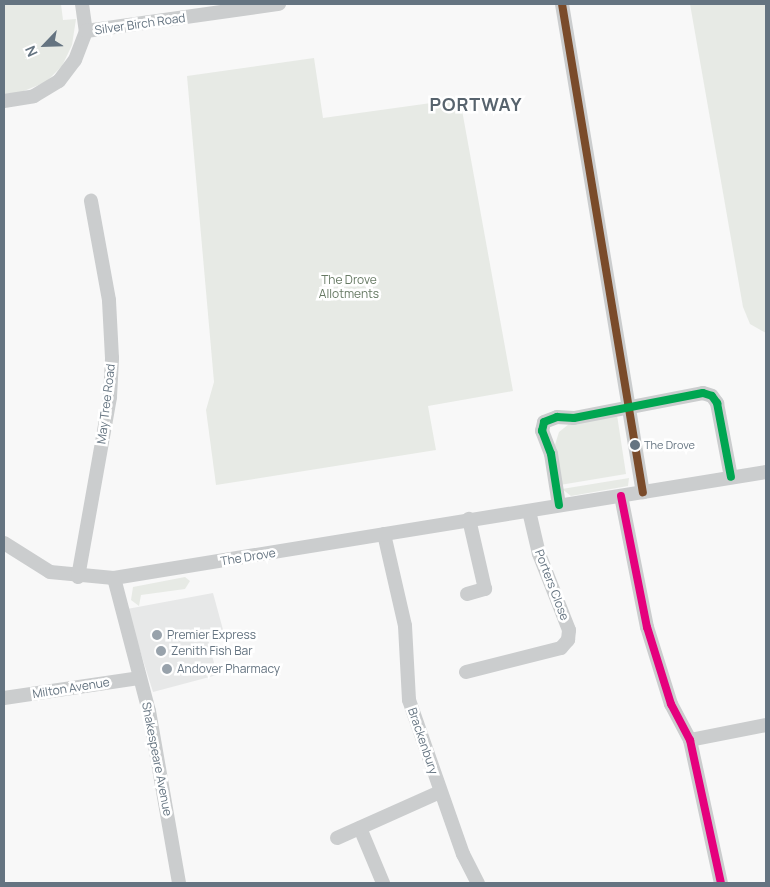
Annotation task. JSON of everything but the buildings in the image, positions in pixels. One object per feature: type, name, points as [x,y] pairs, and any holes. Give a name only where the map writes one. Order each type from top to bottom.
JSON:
[{"type":"street","points":[[82,4],[86,32]]},
{"type":"street","name":"Silver Birch Road","points":[[4,101],[34,96],[59,81],[75,60],[86,32],[279,4]]},
{"type":"street","points":[[562,4],[643,492]]},
{"type":"street","name":"May Tree Road","points":[[78,577],[110,397],[112,358],[109,300],[91,201]]},
{"type":"street","points":[[559,505],[551,454],[542,431],[544,422],[556,416],[574,418],[703,394],[712,396],[717,403],[731,478]]},
{"type":"street","name":"The Drove","points":[[4,542],[50,572],[78,577],[114,578],[766,472]]},
{"type":"street","points":[[621,496],[647,626],[671,704],[690,740],[721,883]]},
{"type":"street","name":"Porters Close","points":[[466,672],[561,648],[568,640],[569,630],[539,554],[529,511]]},
{"type":"street","points":[[468,594],[484,589],[469,519]]},
{"type":"street","name":"Brackenbury","points":[[384,534],[405,626],[409,700],[440,792],[478,883]]},
{"type":"street","name":"Shakespeare Avenue","points":[[114,578],[139,678],[150,711],[179,883]]},
{"type":"street","name":"Milton Avenue","points":[[4,698],[139,678]]},
{"type":"street","points":[[690,740],[766,725]]},
{"type":"street","points":[[337,838],[440,792]]},
{"type":"street","points":[[360,828],[383,883]]},
{"type":"shaded area","points":[[213,593],[225,637],[208,639],[217,675],[153,692],[127,609]]},
{"type":"green space","points":[[4,4],[61,4],[63,20],[76,19],[72,45],[62,66],[46,82],[19,93],[4,94]]},
{"type":"green space","points":[[690,4],[766,4],[766,333],[750,324],[743,307]]},
{"type":"green space","name":"The Drove Allotments","points":[[314,58],[323,118],[460,99],[513,391],[428,406],[436,450],[216,485],[206,410],[214,382],[187,76]]},
{"type":"green space","points":[[617,415],[626,474],[560,485],[554,448],[559,432],[569,424]]},
{"type":"green space","points":[[629,478],[628,486],[571,496],[562,489]]},
{"type":"green space","points":[[185,577],[190,581],[185,589],[141,595],[139,606],[131,600],[133,587]]},
{"type":"transit line","points":[[562,4],[643,492]]},
{"type":"transit line","points":[[559,505],[551,454],[542,431],[544,422],[557,417],[574,418],[703,393],[712,396],[717,403],[731,477]]},
{"type":"transit line","points":[[621,496],[647,627],[671,704],[690,740],[721,883]]},
{"type":"place","name":"The Drove","points":[[635,445]]},
{"type":"place","name":"Premier Express","points":[[157,635]]},
{"type":"place","name":"Zenith Fish Bar","points":[[161,651]]},
{"type":"place","name":"Andover Pharmacy","points":[[167,669]]},
{"type":"district","name":"PORTWAY","points":[[476,104]]}]
